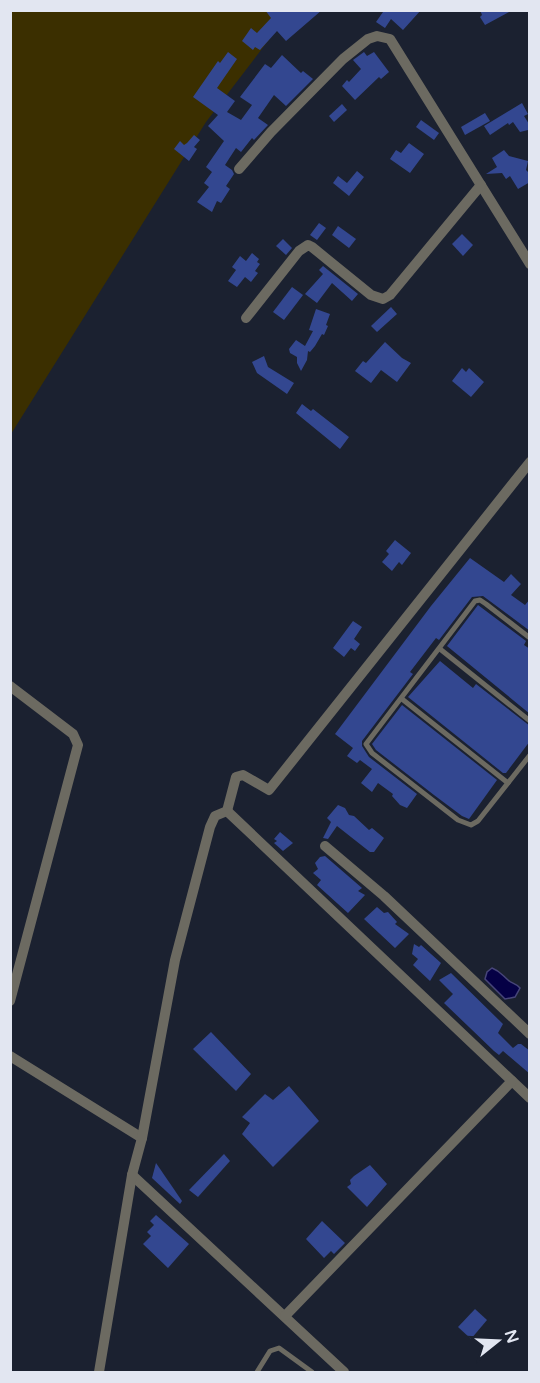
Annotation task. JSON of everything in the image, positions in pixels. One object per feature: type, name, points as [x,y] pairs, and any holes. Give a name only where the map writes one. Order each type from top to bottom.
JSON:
[{"type":"street","points":[[239,169],[271,132],[344,59],[368,39],[377,36],[390,39],[530,264]]},
{"type":"street","points":[[246,318],[299,251],[308,245],[371,295],[383,299],[390,296],[481,185]]},
{"type":"street","points":[[227,811],[237,777],[243,775],[269,790],[530,462]]},
{"type":"street","points":[[10,686],[73,734],[78,745],[10,1001]]},
{"type":"street","points":[[227,811],[530,1098]]},
{"type":"street","points":[[99,1372],[132,1175],[142,1138],[175,960],[210,827],[215,816],[227,811]]},
{"type":"street","points":[[325,846],[384,896],[530,1034]]},
{"type":"street","points":[[10,1056],[142,1138]]},
{"type":"street","points":[[285,1316],[512,1081]]},
{"type":"street","points":[[132,1175],[344,1372]]},
{"type":"lane","points":[[530,638],[480,600],[475,602],[366,744],[372,753],[465,824],[471,825],[478,821],[530,755]]},
{"type":"lane","points":[[440,650],[530,721]]},
{"type":"lane","points":[[402,699],[508,783]]},
{"type":"lane","points":[[257,1372],[270,1351],[279,1348],[312,1372]]},
{"type":"shaded area","points":[[11,11],[291,11],[206,122],[11,434]]},
{"type":"shaded area","points":[[492,968],[520,988],[515,997],[505,999],[485,979],[487,972]]},
{"type":"building","points":[[265,10],[322,10],[286,41],[277,31],[260,50],[255,47],[253,50],[242,41],[251,28],[257,33],[271,18]]},
{"type":"building","points":[[382,10],[421,10],[403,30],[391,19],[385,28],[376,22]]},
{"type":"building","points":[[480,10],[513,10],[485,25],[480,17],[482,15]]},
{"type":"building","points":[[228,52],[237,59],[217,88],[235,101],[227,112],[241,120],[252,105],[240,97],[265,64],[271,68],[282,55],[301,73],[303,71],[313,79],[286,106],[274,95],[258,118],[268,125],[254,140],[252,138],[241,152],[236,148],[225,165],[234,174],[226,186],[230,189],[221,203],[217,201],[212,212],[197,202],[209,187],[204,183],[212,172],[206,167],[224,141],[208,126],[218,115],[193,97],[218,61],[220,63]]},
{"type":"building","points":[[364,52],[367,56],[374,52],[389,72],[381,79],[379,77],[355,100],[342,86],[361,69],[353,60]]},
{"type":"building","points":[[522,103],[528,114],[524,116],[529,124],[528,130],[520,132],[513,122],[490,135],[484,126]]},
{"type":"building","points":[[342,104],[347,110],[334,122],[329,116]]},
{"type":"building","points":[[485,113],[490,121],[465,135],[461,127]]},
{"type":"building","points":[[421,120],[439,133],[434,140],[416,127]]},
{"type":"building","points":[[194,135],[200,140],[194,147],[197,149],[189,161],[174,149],[180,141],[184,145]]},
{"type":"building","points":[[409,143],[424,154],[410,173],[390,159],[396,150],[401,153]]},
{"type":"building","points":[[504,150],[509,156],[528,161],[526,170],[530,174],[530,182],[518,189],[510,176],[506,179],[502,173],[486,174],[497,167],[492,158]]},
{"type":"building","points":[[357,171],[364,177],[349,196],[333,183],[338,176],[347,183]]},
{"type":"building","points":[[319,223],[326,228],[317,240],[310,235]]},
{"type":"building","points":[[338,226],[356,239],[349,248],[332,235]]},
{"type":"building","points":[[462,234],[473,245],[463,256],[452,244]]},
{"type":"building","points":[[283,239],[292,248],[286,255],[276,246]]},
{"type":"building","points":[[252,253],[259,259],[257,262],[260,264],[255,271],[258,273],[251,282],[245,277],[237,287],[228,281],[236,270],[232,267],[240,256],[246,261]]},
{"type":"building","points":[[323,266],[358,294],[352,301],[332,283],[317,303],[305,294],[323,274],[319,270]]},
{"type":"building","points":[[292,287],[303,295],[284,320],[273,312]]},
{"type":"building","points":[[391,307],[397,314],[377,332],[371,326]]},
{"type":"building","points":[[316,309],[330,314],[326,325],[328,326],[324,335],[322,334],[310,352],[308,351],[307,360],[301,371],[297,357],[290,353],[289,349],[296,340],[305,346],[313,331],[309,330]]},
{"type":"building","points":[[385,342],[411,363],[397,382],[381,370],[371,383],[355,371],[363,361],[366,363]]},
{"type":"building","points":[[264,356],[268,367],[294,383],[287,394],[257,373],[252,362]]},
{"type":"building","points":[[462,368],[466,372],[469,368],[484,382],[471,397],[452,381]]},
{"type":"building","points":[[302,404],[311,411],[313,409],[349,437],[340,449],[296,413]]},
{"type":"building","points":[[395,540],[411,553],[402,565],[399,562],[392,571],[382,562],[389,554],[386,551]]},
{"type":"building","points":[[470,558],[504,582],[511,574],[521,584],[511,595],[525,605],[530,599],[530,631],[483,596],[472,597],[439,640],[436,638],[410,672],[413,674],[362,741],[362,746],[369,757],[417,794],[407,808],[400,805],[392,796],[393,794],[378,783],[372,792],[361,783],[372,769],[360,760],[357,763],[347,756],[353,748],[335,734]]},
{"type":"building","points":[[478,605],[526,641],[524,645],[530,649],[530,714],[447,646]]},
{"type":"building","points":[[353,621],[362,627],[354,639],[360,644],[355,651],[351,648],[344,657],[333,648]]},
{"type":"building","points":[[440,661],[473,688],[476,684],[530,726],[530,741],[506,773],[503,773],[408,697]]},
{"type":"building","points":[[402,705],[497,780],[469,819],[434,795],[376,750],[372,744]]},
{"type":"building","points":[[338,805],[345,808],[349,815],[354,816],[369,830],[372,828],[384,838],[374,852],[370,852],[337,826],[328,839],[323,838],[331,822],[327,818]]},
{"type":"building","points":[[280,832],[293,843],[283,851],[274,843],[277,841],[274,839]]},
{"type":"building","points":[[325,856],[362,888],[358,891],[365,895],[348,913],[317,885],[321,880],[313,873],[318,869],[315,863],[320,857]]},
{"type":"building","points":[[377,907],[384,913],[388,912],[397,922],[395,924],[409,934],[395,948],[364,919]]},
{"type":"building","points":[[414,944],[419,947],[421,945],[441,963],[430,981],[413,965],[418,959],[412,954]]},
{"type":"building","points":[[451,973],[503,1024],[498,1033],[513,1048],[521,1044],[530,1051],[530,1074],[503,1051],[499,1055],[494,1051],[444,1003],[453,994],[439,980]]},
{"type":"building","points":[[211,1032],[251,1074],[236,1091],[193,1049]]},
{"type":"building","points":[[289,1086],[319,1121],[273,1167],[242,1134],[250,1123],[242,1117],[265,1094],[273,1100]]},
{"type":"building","points":[[224,1154],[230,1161],[198,1197],[189,1190]]},
{"type":"building","points":[[156,1163],[182,1201],[180,1204],[152,1178]]},
{"type":"building","points":[[370,1165],[387,1184],[367,1207],[347,1187],[354,1176]]},
{"type":"building","points":[[156,1215],[189,1244],[168,1268],[143,1244],[151,1236],[147,1232],[154,1225],[150,1221]]},
{"type":"building","points":[[322,1221],[345,1243],[334,1254],[331,1251],[324,1258],[306,1239]]},
{"type":"building","points":[[475,1309],[487,1320],[471,1339],[458,1327]]}]
